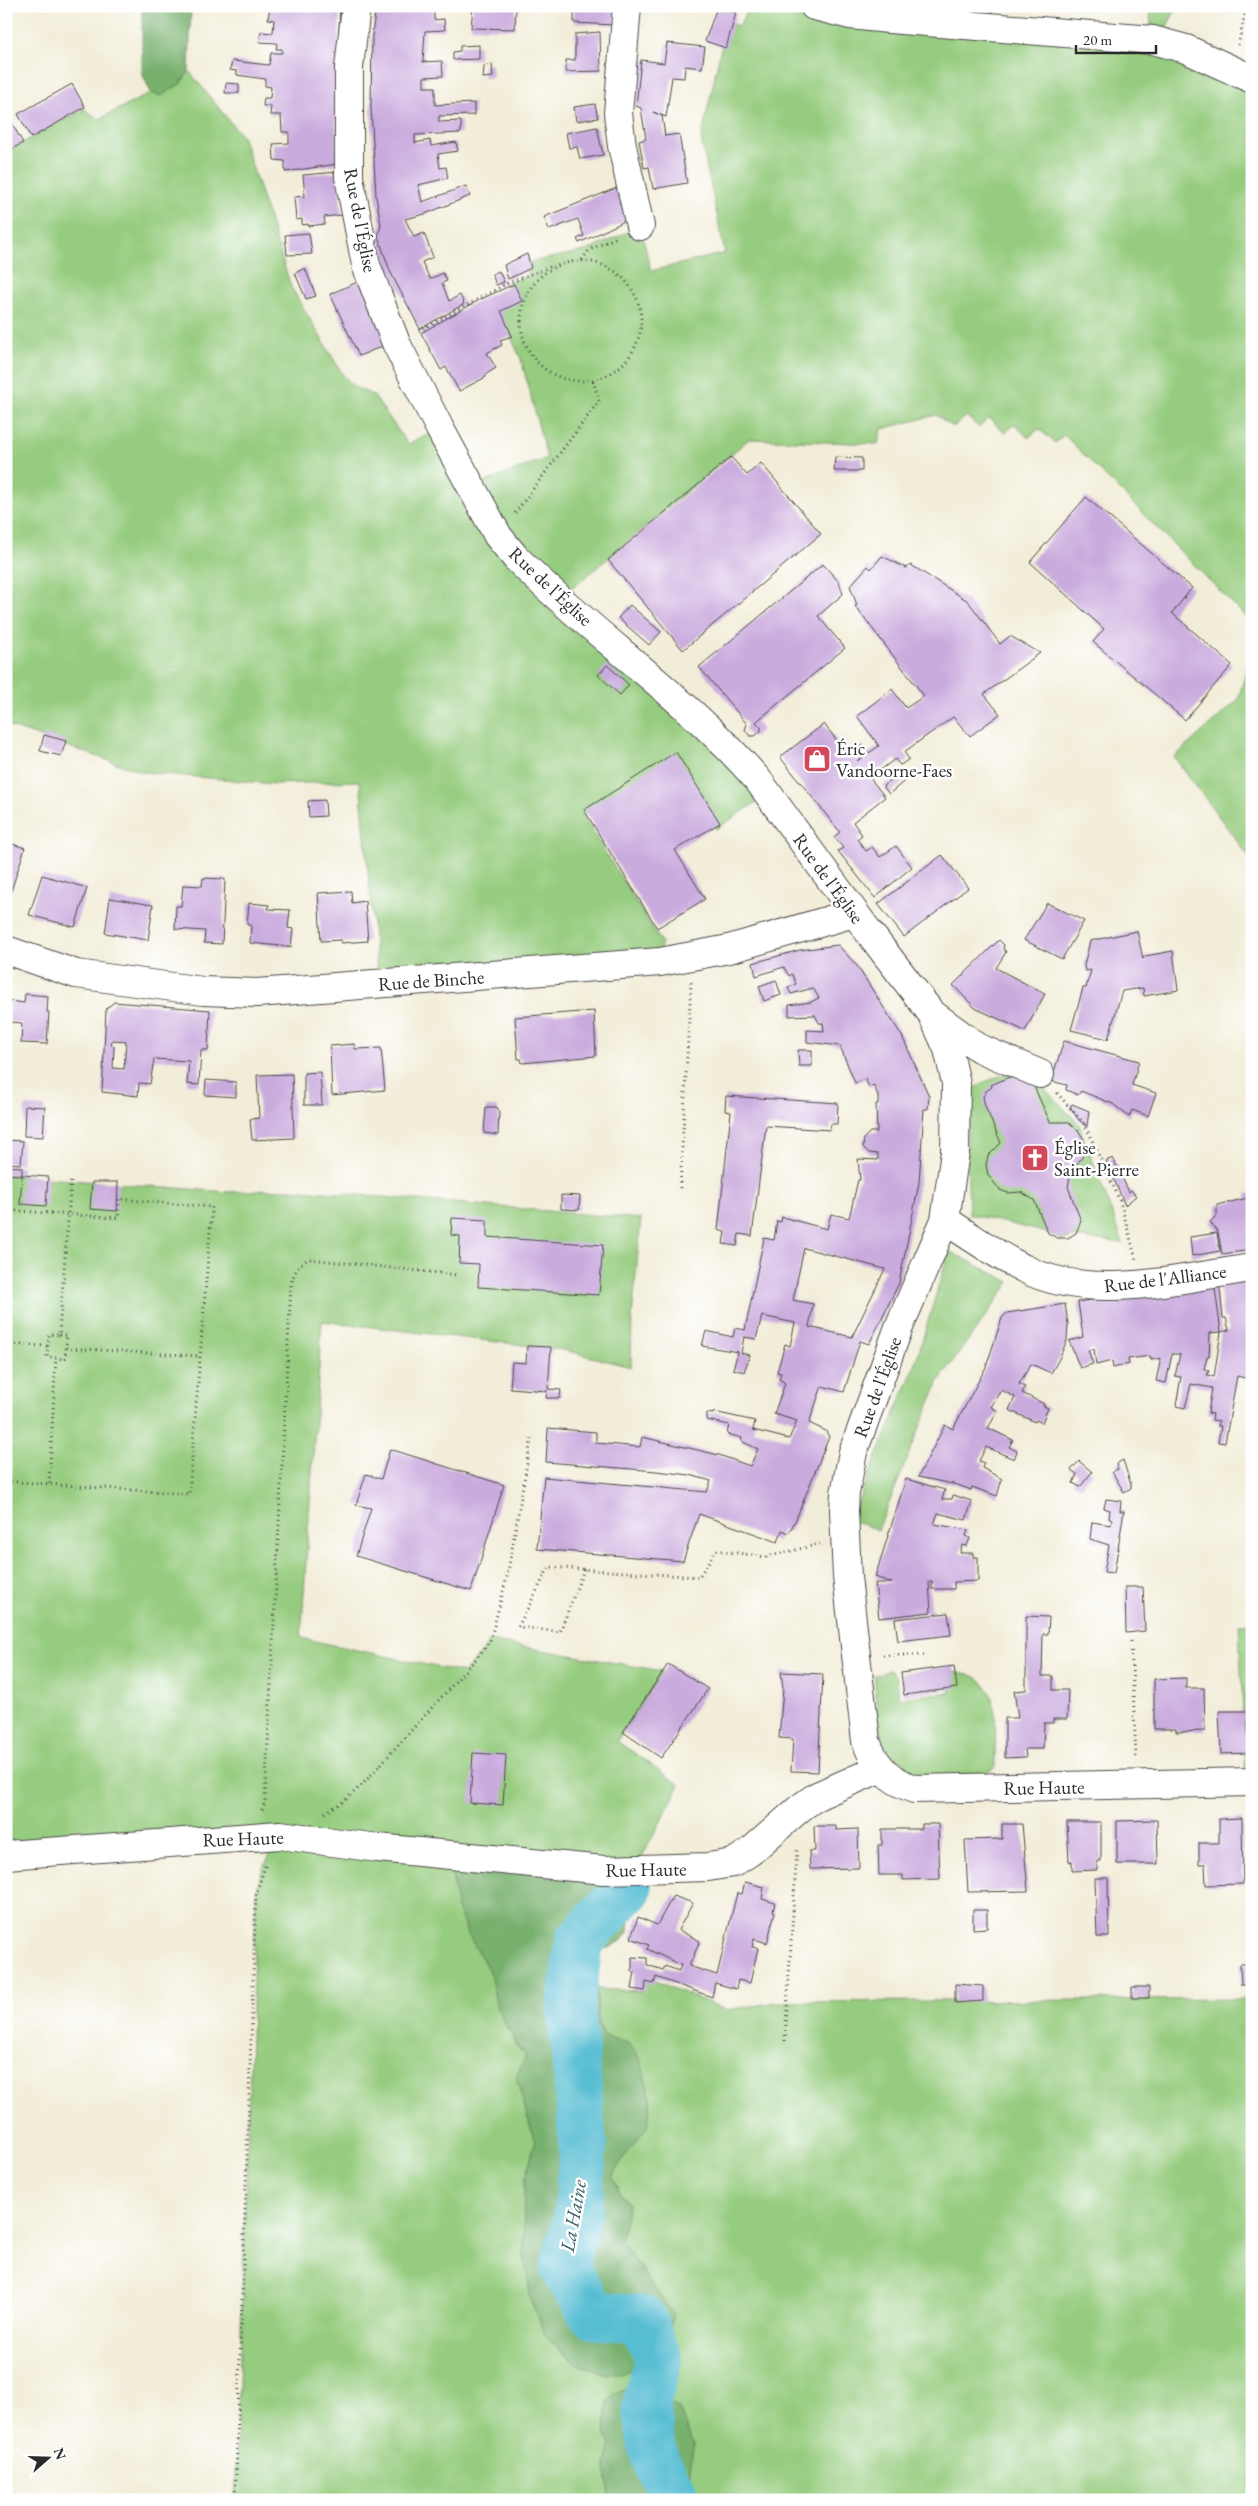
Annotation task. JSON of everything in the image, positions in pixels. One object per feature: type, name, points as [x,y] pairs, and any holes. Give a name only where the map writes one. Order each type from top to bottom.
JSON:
[{"type":"street","name":"Rue de l'Église","points":[[356,6],[349,68],[350,177],[366,265],[396,343],[470,488],[498,536],[536,577],[654,679],[741,761],[758,780],[854,913],[932,1014],[948,1049],[956,1083],[955,1152],[945,1220],[899,1327],[853,1452],[845,1493],[845,1537],[854,1643],[866,1741],[872,1756],[880,1768]]},
{"type":"street","points":[[626,6],[618,113],[622,146],[640,226]]},
{"type":"street","points":[[814,6],[850,15],[889,19],[1153,40],[1186,49],[1240,74]]},
{"type":"street","name":"Rue de Binche","points":[[6,950],[76,974],[203,991],[257,993],[631,964],[693,957],[745,945],[854,913]]},
{"type":"street","name":"Rue de l'Église","points":[[932,1014],[978,1048],[1040,1074]]},
{"type":"street","name":"Rue de l'Alliance","points":[[945,1220],[1023,1269],[1088,1287],[1143,1283],[1252,1268]]},
{"type":"street","name":"Rue Haute","points":[[6,1855],[244,1836],[280,1835],[378,1848],[604,1870],[708,1867],[733,1863],[750,1852],[800,1808],[817,1796],[880,1768],[897,1782],[914,1789],[1252,1782]]},
{"type":"path","points":[[1240,74],[1242,33],[1247,6]]},
{"type":"path","points":[[582,260],[589,250],[640,226]]},
{"type":"path","points":[[396,343],[506,284],[560,264],[582,260],[601,263],[618,273],[632,288],[640,305],[642,325],[637,344],[626,361],[611,374],[593,380],[573,381],[554,375],[538,363],[526,347],[521,327],[522,307],[529,289],[538,279],[560,264]]},
{"type":"path","points":[[498,536],[599,401],[593,380]]},
{"type":"path","points":[[680,1188],[693,957]]},
{"type":"path","points":[[1040,1074],[1085,1125],[1120,1201],[1143,1283]]},
{"type":"path","points":[[59,1335],[71,1179]]},
{"type":"path","points":[[6,1195],[6,1210],[118,1218],[119,1199],[212,1207],[190,1494],[6,1481]]},
{"type":"path","points":[[244,1836],[261,1813],[265,1801],[291,1295],[294,1272],[300,1264],[309,1259],[411,1272],[458,1275]]},
{"type":"path","points":[[49,1334],[59,1335],[67,1336],[65,1359],[47,1357],[49,1334]]},
{"type":"path","points":[[6,1344],[48,1346]]},
{"type":"path","points":[[66,1348],[200,1356]]},
{"type":"path","points":[[49,1483],[56,1358]]},
{"type":"path","points":[[318,1817],[344,1801],[362,1785],[475,1660],[490,1640],[506,1577],[532,1436]]},
{"type":"path","points":[[584,1570],[560,1632],[518,1627],[549,1567],[699,1577],[716,1550],[766,1557],[845,1537]]},
{"type":"path","points":[[1131,1641],[1137,1785]]},
{"type":"path","points":[[854,1643],[866,1651],[887,1656],[927,1655]]},
{"type":"path","points":[[784,2041],[800,1808]]},
{"type":"path","points":[[234,2500],[256,1894],[260,1873],[280,1835]]},
{"type":"green space","points":[[142,6],[191,6],[189,71],[181,83],[161,96],[151,93],[142,73]]},
{"type":"green space","points":[[749,6],[818,6],[1153,40],[1149,6],[1178,6],[1166,28],[1186,49],[1248,77],[1252,58],[1252,623],[1064,435],[1055,443],[1039,429],[1028,438],[1015,424],[1005,433],[989,418],[979,428],[967,416],[953,427],[936,415],[882,429],[878,444],[749,439],[561,598],[768,795],[716,829],[672,759],[582,815],[661,942],[660,962],[378,984],[360,781],[275,784],[142,772],[6,725],[6,152],[84,109],[99,119],[151,93],[161,95],[181,83],[189,71],[243,138],[291,287],[343,375],[356,388],[373,395],[408,444],[440,429],[471,488],[547,458],[521,359],[498,309],[514,300],[506,284],[529,275],[526,263],[589,250],[640,226],[651,271],[725,253],[701,140],[720,52],[729,23],[739,26]]},
{"type":"green space","points":[[1252,651],[1252,861],[1174,757],[1238,700]]},
{"type":"green space","points":[[1015,1070],[1038,1082],[1079,1124],[1123,1243],[1072,1237],[1063,1240],[1048,1233],[969,1214],[966,1116],[968,1094],[982,1083]]},
{"type":"green space","points":[[6,1175],[228,1192],[289,1189],[641,1219],[632,1318],[631,1367],[564,1350],[322,1321],[301,1638],[464,1673],[490,1641],[662,1671],[617,1741],[680,1785],[635,1870],[457,1908],[468,1934],[490,1972],[497,2008],[526,2055],[526,2112],[535,2142],[524,2186],[531,2302],[545,2335],[575,2363],[646,2275],[620,2241],[628,2204],[611,2178],[627,2152],[628,2043],[604,2036],[597,2019],[597,1989],[641,1991],[643,1976],[726,2010],[778,2002],[1252,1999],[1252,2500],[690,2500],[687,2493],[693,2445],[608,2401],[605,2431],[611,2445],[606,2466],[609,2500],[235,2500],[256,1894],[261,1873],[279,1835],[6,1855]]},
{"type":"green space","points":[[949,1251],[1010,1282],[939,1381],[878,1530],[850,1520],[914,1368]]},
{"type":"green space","points":[[1252,1623],[1252,1782],[1246,1782],[1239,1624]]},
{"type":"green space","points":[[890,1670],[897,1678],[899,1698],[951,1692],[949,1672],[968,1674],[981,1680],[989,1691],[993,1704],[995,1719],[995,1767],[979,1778],[911,1776],[896,1762],[884,1744],[877,1715],[874,1675]]},
{"type":"green space","points":[[455,1856],[635,1870],[628,1933],[620,1942],[597,1952],[597,2019],[604,2036],[628,2043],[640,2058],[651,2099],[647,2129],[627,2152],[611,2178],[628,2204],[621,2241],[673,2315],[668,2339],[658,2359],[640,2369],[607,2375],[575,2363],[545,2335],[531,2302],[523,2248],[524,2186],[535,2142],[516,2078],[526,2055],[519,2049],[497,2008],[490,1972],[468,1934],[457,1908],[452,1874]]},
{"type":"green space","points":[[627,2388],[650,2389],[679,2409],[693,2445],[687,2493],[690,2500],[609,2500],[606,2466],[611,2445],[605,2431],[608,2401],[613,2394]]},
{"type":"building","points":[[270,6],[340,6],[336,110],[337,164],[285,172],[285,161],[274,160],[273,144],[289,143],[289,132],[282,132],[281,115],[270,115],[271,106],[263,106],[264,98],[270,98],[271,87],[265,86],[265,79],[237,75],[237,71],[230,70],[232,61],[269,65],[271,53],[282,53],[282,49],[276,49],[277,43],[259,42],[261,32],[273,33],[274,20],[268,19]]},
{"type":"building","points":[[376,6],[434,6],[434,20],[444,19],[445,30],[425,31],[423,62],[442,61],[443,76],[424,77],[424,87],[435,87],[435,105],[474,103],[474,115],[439,116],[439,122],[461,121],[461,133],[415,135],[415,143],[430,140],[431,146],[456,142],[458,151],[438,154],[440,168],[446,167],[448,178],[418,185],[422,202],[466,186],[470,196],[425,214],[405,219],[414,237],[424,233],[433,257],[422,262],[430,279],[443,273],[447,281],[442,283],[449,301],[460,295],[464,304],[420,329],[390,271],[378,236],[381,225],[376,196],[371,107],[372,35]]},
{"type":"building","points":[[473,6],[516,6],[515,29],[471,28]]},
{"type":"building","points":[[574,6],[617,6],[615,25],[574,23]]},
{"type":"building","points":[[717,7],[736,13],[726,48],[705,41]]},
{"type":"building","points":[[600,32],[601,71],[566,72],[566,60],[575,60],[575,34]]},
{"type":"building","points":[[667,43],[705,47],[702,68],[685,66],[684,78],[672,77],[666,117],[653,112],[662,116],[665,136],[679,134],[687,183],[653,189],[649,167],[644,168],[639,141],[646,139],[641,108],[636,106],[641,60],[664,63]]},
{"type":"building","points":[[479,45],[479,59],[453,60],[453,52],[460,51],[460,46]]},
{"type":"building","points":[[492,64],[493,77],[483,78],[484,66]]},
{"type":"building","points":[[226,83],[239,84],[239,93],[225,93]]},
{"type":"building","points":[[72,84],[85,107],[31,138],[18,114]]},
{"type":"building","points":[[595,104],[598,118],[576,121],[574,107]]},
{"type":"building","points":[[10,120],[23,143],[6,152],[6,122]]},
{"type":"building","points":[[597,127],[603,155],[580,159],[577,147],[569,148],[566,133]]},
{"type":"building","points":[[338,172],[342,215],[324,217],[325,224],[302,225],[302,219],[296,220],[294,197],[305,196],[303,175]]},
{"type":"building","points":[[624,185],[629,219],[579,243],[577,239],[584,236],[578,219],[549,230],[544,217]]},
{"type":"building","points":[[309,233],[312,254],[287,255],[285,235]]},
{"type":"building","points":[[527,254],[531,268],[508,279],[504,265]]},
{"type":"building","points":[[305,268],[316,296],[306,299],[295,273]]},
{"type":"building","points":[[499,271],[504,282],[496,285],[492,274]]},
{"type":"building","points":[[362,280],[390,343],[359,356],[330,294]]},
{"type":"building","points":[[514,284],[522,301],[501,311],[512,336],[500,340],[502,345],[487,353],[496,368],[485,375],[486,377],[459,391],[446,367],[441,370],[421,333],[481,299]]},
{"type":"building","points":[[731,457],[747,475],[761,463],[821,534],[683,650],[608,560]]},
{"type":"building","points":[[835,457],[862,458],[862,471],[834,471]]},
{"type":"building","points":[[1086,497],[1192,588],[1172,613],[1232,665],[1185,720],[1093,642],[1104,629],[1030,562]]},
{"type":"building","points":[[882,556],[906,568],[911,565],[968,601],[1000,644],[1010,636],[1040,653],[984,694],[1000,714],[970,736],[953,717],[904,752],[909,759],[900,765],[895,759],[870,778],[885,797],[853,822],[862,835],[857,839],[866,851],[872,847],[880,857],[896,846],[912,867],[875,898],[838,851],[843,848],[834,837],[840,832],[780,757],[824,724],[849,756],[863,745],[868,752],[857,761],[879,746],[857,716],[892,689],[906,708],[924,696],[855,606],[857,605],[850,586],[868,566],[871,569]]},
{"type":"building","points":[[823,564],[839,582],[843,594],[818,616],[845,648],[756,722],[761,727],[761,731],[755,736],[750,736],[745,730],[747,724],[699,667]]},
{"type":"building","points":[[630,605],[661,632],[649,645],[618,618]]},
{"type":"building","points":[[607,665],[629,685],[620,695],[598,675]]},
{"type":"building","points":[[44,735],[66,741],[61,756],[40,751]]},
{"type":"building","points":[[676,752],[720,823],[675,850],[705,899],[657,928],[584,810]]},
{"type":"building","points":[[904,770],[909,777],[889,794],[883,786]]},
{"type":"building","points":[[325,800],[326,816],[309,817],[308,801]]},
{"type":"building","points":[[6,842],[25,848],[9,897],[6,896]]},
{"type":"building","points":[[942,855],[968,888],[904,937],[878,904]]},
{"type":"building","points":[[42,875],[87,888],[75,927],[29,915]]},
{"type":"building","points":[[203,878],[225,879],[222,944],[204,943],[205,931],[175,929],[176,906],[181,906],[183,885],[202,886]]},
{"type":"building","points":[[351,891],[352,903],[365,901],[368,941],[341,943],[341,940],[321,941],[318,893]]},
{"type":"building","points":[[110,898],[153,905],[148,940],[105,933]]},
{"type":"building","points":[[249,903],[269,905],[268,909],[290,910],[288,928],[293,929],[291,947],[250,943],[251,925],[247,925]]},
{"type":"building","points":[[1047,903],[1084,921],[1062,959],[1024,940]]},
{"type":"building","points":[[1137,931],[1143,959],[1145,956],[1173,951],[1178,990],[1144,996],[1143,988],[1122,991],[1108,1039],[1071,1030],[1083,988],[1086,988],[1091,970],[1085,971],[1084,965],[1090,941]]},
{"type":"building","points":[[999,940],[1004,945],[1003,948],[1006,952],[996,968],[1045,994],[1025,1031],[975,1008],[953,985]]},
{"type":"building","points":[[838,945],[857,966],[902,1036],[929,1096],[928,1109],[924,1109],[919,1183],[899,1283],[869,1344],[860,1341],[844,1392],[822,1386],[809,1423],[826,1431],[829,1437],[796,1519],[789,1533],[782,1530],[778,1542],[699,1514],[683,1561],[537,1549],[544,1477],[707,1492],[711,1481],[690,1475],[656,1471],[546,1462],[548,1428],[596,1432],[596,1443],[640,1447],[642,1437],[719,1455],[750,1466],[758,1449],[741,1441],[742,1438],[727,1434],[729,1425],[707,1420],[707,1413],[713,1414],[714,1412],[755,1421],[753,1430],[789,1439],[797,1421],[774,1414],[785,1383],[779,1379],[781,1373],[777,1372],[785,1344],[790,1346],[795,1323],[762,1316],[756,1339],[744,1337],[741,1353],[750,1355],[744,1372],[733,1369],[738,1352],[702,1346],[706,1331],[733,1337],[735,1328],[745,1330],[764,1238],[774,1240],[777,1221],[781,1222],[782,1217],[827,1229],[831,1214],[849,1218],[858,1180],[860,1180],[858,1159],[878,1160],[878,1154],[869,1153],[863,1147],[864,1138],[870,1132],[877,1132],[876,1104],[878,1104],[878,1096],[874,1085],[869,1087],[865,1079],[855,1083],[840,1046],[807,1042],[807,1030],[824,1031],[823,1023],[819,1023],[815,1015],[789,1016],[789,1005],[811,1002],[819,998],[813,988],[791,994],[788,988],[796,984],[792,974],[789,976],[784,967],[756,976],[753,963],[800,950]],"holes":[[[804,1248],[885,1269],[852,1337],[809,1327],[813,1304],[793,1300]]]},
{"type":"building","points":[[776,980],[781,995],[764,1001],[759,986]]},
{"type":"building","points":[[25,994],[48,996],[47,1044],[21,1043],[22,1023],[9,1022],[10,1001],[24,1003]]},
{"type":"building","points":[[114,1002],[210,1010],[208,1050],[201,1050],[199,1085],[187,1084],[189,1061],[154,1059],[150,1084],[139,1083],[138,1096],[102,1092],[106,1009]],"holes":[[[112,1040],[126,1041],[124,1069],[113,1068],[114,1046],[111,1045]]]},
{"type":"building","points":[[594,1011],[596,1056],[522,1063],[521,1059],[518,1059],[515,1017]]},
{"type":"building","points":[[1064,1041],[1139,1061],[1132,1085],[1156,1093],[1148,1116],[1132,1110],[1129,1117],[1113,1104],[1081,1091],[1078,1095],[1066,1090],[1067,1085],[1051,1081]]},
{"type":"building","points":[[354,1044],[355,1049],[381,1048],[385,1090],[332,1095],[330,1046]]},
{"type":"building","points":[[798,1050],[812,1050],[812,1066],[799,1066]]},
{"type":"building","points":[[320,1072],[322,1105],[304,1105],[304,1073]]},
{"type":"building","points":[[292,1074],[294,1138],[252,1140],[250,1119],[259,1118],[257,1075]]},
{"type":"building","name":"Église Saint-Pierre","points":[[1014,1075],[1032,1082],[1050,1122],[1068,1122],[1078,1130],[1083,1138],[1083,1156],[1071,1171],[1068,1187],[1081,1221],[1076,1233],[1068,1238],[1057,1238],[1048,1233],[1034,1200],[1021,1192],[1008,1193],[1000,1190],[988,1175],[986,1165],[988,1156],[1001,1143],[983,1097],[986,1091],[992,1087],[991,1085]]},
{"type":"building","points":[[206,1080],[236,1082],[236,1097],[205,1095]]},
{"type":"building","points":[[726,1096],[838,1103],[837,1124],[831,1124],[830,1130],[766,1126],[752,1236],[739,1234],[737,1246],[723,1244],[725,1232],[718,1230],[731,1112],[725,1111]]},
{"type":"building","points":[[1072,1104],[1089,1111],[1087,1126],[1079,1120],[1070,1107]]},
{"type":"building","points":[[25,1106],[45,1107],[43,1137],[24,1136]]},
{"type":"building","points":[[486,1107],[496,1107],[499,1110],[498,1135],[484,1133]]},
{"type":"building","points":[[6,1140],[23,1141],[21,1164],[6,1163]]},
{"type":"building","points":[[1113,1158],[1129,1192],[1131,1190],[1136,1196],[1125,1205],[1106,1161]]},
{"type":"building","points":[[6,1166],[22,1167],[22,1175],[6,1174]]},
{"type":"building","points":[[22,1175],[48,1177],[46,1206],[20,1204]]},
{"type":"building","points":[[92,1182],[118,1182],[117,1211],[90,1209]]},
{"type":"building","points":[[1252,1193],[1252,1250],[1222,1254],[1218,1232],[1210,1222],[1217,1215],[1217,1205],[1248,1198],[1247,1194]]},
{"type":"building","points":[[561,1195],[580,1196],[579,1210],[561,1209]]},
{"type":"building","points":[[452,1218],[487,1220],[487,1237],[603,1245],[599,1295],[478,1287],[479,1264],[459,1263],[460,1236],[451,1235]]},
{"type":"building","points":[[1217,1233],[1220,1251],[1192,1256],[1190,1237]]},
{"type":"building","points":[[1252,1275],[1252,1357],[1249,1379],[1237,1376],[1225,1443],[1218,1442],[1221,1426],[1218,1426],[1219,1421],[1212,1420],[1213,1414],[1208,1413],[1212,1388],[1191,1384],[1185,1408],[1176,1406],[1181,1377],[1175,1376],[1180,1354],[1172,1354],[1166,1383],[1156,1381],[1161,1358],[1151,1360],[1150,1356],[1128,1359],[1129,1364],[1113,1368],[1112,1361],[1096,1365],[1094,1349],[1088,1350],[1093,1364],[1080,1368],[1069,1341],[1083,1337],[1078,1302],[1214,1281],[1221,1332],[1229,1330],[1226,1318],[1223,1318],[1219,1280]],"holes":[[[1221,1332],[1214,1377],[1207,1375],[1209,1370],[1204,1369],[1207,1356],[1209,1356],[1210,1333]]]},
{"type":"building","points":[[1065,1304],[1068,1324],[1067,1340],[1051,1373],[1031,1364],[1019,1384],[1025,1387],[1022,1393],[1048,1408],[1042,1423],[1036,1420],[1035,1422],[1009,1410],[1015,1397],[1001,1390],[991,1407],[998,1411],[988,1428],[1013,1440],[1009,1447],[1017,1451],[1014,1459],[986,1447],[979,1461],[984,1463],[982,1468],[1002,1479],[997,1496],[972,1487],[971,1490],[958,1485],[918,1477],[945,1425],[953,1429],[986,1367],[1002,1318],[1007,1313]]},
{"type":"building","points":[[527,1346],[551,1347],[548,1389],[561,1390],[560,1398],[546,1398],[547,1391],[510,1388],[512,1362],[526,1363]]},
{"type":"building","points":[[390,1449],[504,1485],[471,1591],[356,1556],[371,1508],[356,1505],[366,1474],[381,1479]]},
{"type":"building","points":[[1123,1460],[1131,1485],[1131,1488],[1124,1492],[1112,1472],[1118,1469],[1116,1464]]},
{"type":"building","points":[[1079,1461],[1092,1472],[1080,1487],[1073,1483],[1077,1474],[1071,1470]]},
{"type":"building","points":[[906,1479],[945,1490],[942,1499],[952,1499],[953,1495],[972,1501],[966,1520],[938,1513],[934,1524],[968,1530],[966,1536],[970,1538],[967,1546],[962,1545],[960,1553],[973,1553],[973,1557],[978,1557],[978,1581],[954,1582],[954,1589],[932,1589],[932,1582],[929,1582],[931,1612],[879,1618],[875,1583],[892,1583],[875,1577]]},
{"type":"building","points":[[1106,1499],[1121,1501],[1120,1511],[1124,1511],[1114,1573],[1104,1572],[1109,1545],[1090,1539],[1092,1522],[1111,1525],[1112,1519],[1109,1519],[1110,1510],[1104,1508]]},
{"type":"building","points":[[1125,1587],[1143,1587],[1145,1631],[1126,1633]]},
{"type":"building","points":[[948,1613],[951,1635],[898,1641],[895,1619]]},
{"type":"building","points":[[1026,1616],[1049,1617],[1048,1634],[1043,1634],[1042,1676],[1053,1676],[1053,1690],[1068,1690],[1067,1719],[1053,1719],[1053,1723],[1044,1723],[1043,1749],[1025,1749],[1026,1757],[1005,1758],[1005,1718],[1018,1718],[1014,1691],[1026,1690]]},
{"type":"building","points":[[668,1664],[708,1689],[661,1758],[623,1732]]},
{"type":"building","points":[[954,1666],[957,1688],[904,1695],[901,1673]]},
{"type":"building","points":[[781,1672],[823,1674],[818,1772],[791,1771],[793,1739],[779,1738],[783,1688]]},
{"type":"building","points":[[1186,1678],[1186,1688],[1204,1688],[1205,1731],[1176,1732],[1176,1729],[1154,1729],[1154,1679]]},
{"type":"building","points":[[1219,1711],[1247,1711],[1249,1753],[1221,1754]]},
{"type":"building","points":[[473,1753],[506,1755],[503,1805],[470,1803]]},
{"type":"building","points":[[1242,1818],[1243,1884],[1206,1885],[1205,1864],[1199,1864],[1199,1843],[1219,1843],[1219,1819]]},
{"type":"building","points":[[1157,1820],[1158,1864],[1117,1864],[1117,1821]]},
{"type":"building","points":[[1067,1822],[1101,1822],[1101,1861],[1097,1861],[1097,1870],[1072,1871],[1072,1861],[1069,1862]]},
{"type":"building","points":[[922,1824],[938,1824],[940,1879],[903,1880],[903,1875],[879,1875],[878,1845],[882,1845],[882,1829],[922,1829]]},
{"type":"building","points":[[1002,1824],[1022,1824],[1028,1891],[968,1892],[965,1840],[1002,1839]]},
{"type":"building","points":[[814,1826],[836,1826],[836,1830],[858,1829],[859,1868],[810,1869],[809,1851],[815,1851]]},
{"type":"building","points":[[1095,1878],[1108,1878],[1109,1937],[1097,1937]]},
{"type":"building","points":[[745,1882],[764,1887],[762,1899],[775,1903],[773,1911],[775,1912],[767,1943],[754,1939],[752,1947],[758,1948],[750,1983],[738,1980],[736,1989],[715,1983],[712,1997],[656,1977],[654,1984],[646,1982],[645,1991],[632,1989],[635,1972],[632,1972],[632,1957],[647,1958],[647,1965],[663,1970],[665,1966],[679,1971],[681,1965],[647,1949],[649,1945],[631,1938],[638,1917],[657,1925],[673,1896],[693,1903],[678,1930],[700,1941],[689,1966],[717,1975],[737,1893],[742,1894]]},
{"type":"building","points":[[973,1910],[987,1910],[987,1928],[973,1929]]},
{"type":"building","points":[[1240,1964],[1252,1964],[1252,1985],[1241,1985]]},
{"type":"building","points":[[955,1984],[983,1986],[983,2001],[955,2003]]},
{"type":"building","points":[[1132,1987],[1149,1987],[1149,1998],[1132,1998]]},
{"type":"waterway","name":"La Haine","points":[[628,1889],[579,1941],[571,2005],[583,2145],[578,2211],[564,2268],[594,2315],[643,2320],[658,2359],[646,2406],[654,2457],[677,2500]]},
{"type":"place","name":"Éric Vandoorne-Faes","points":[[817,759]]},
{"type":"place","name":"Église Saint-Pierre","points":[[1035,1158]]}]
